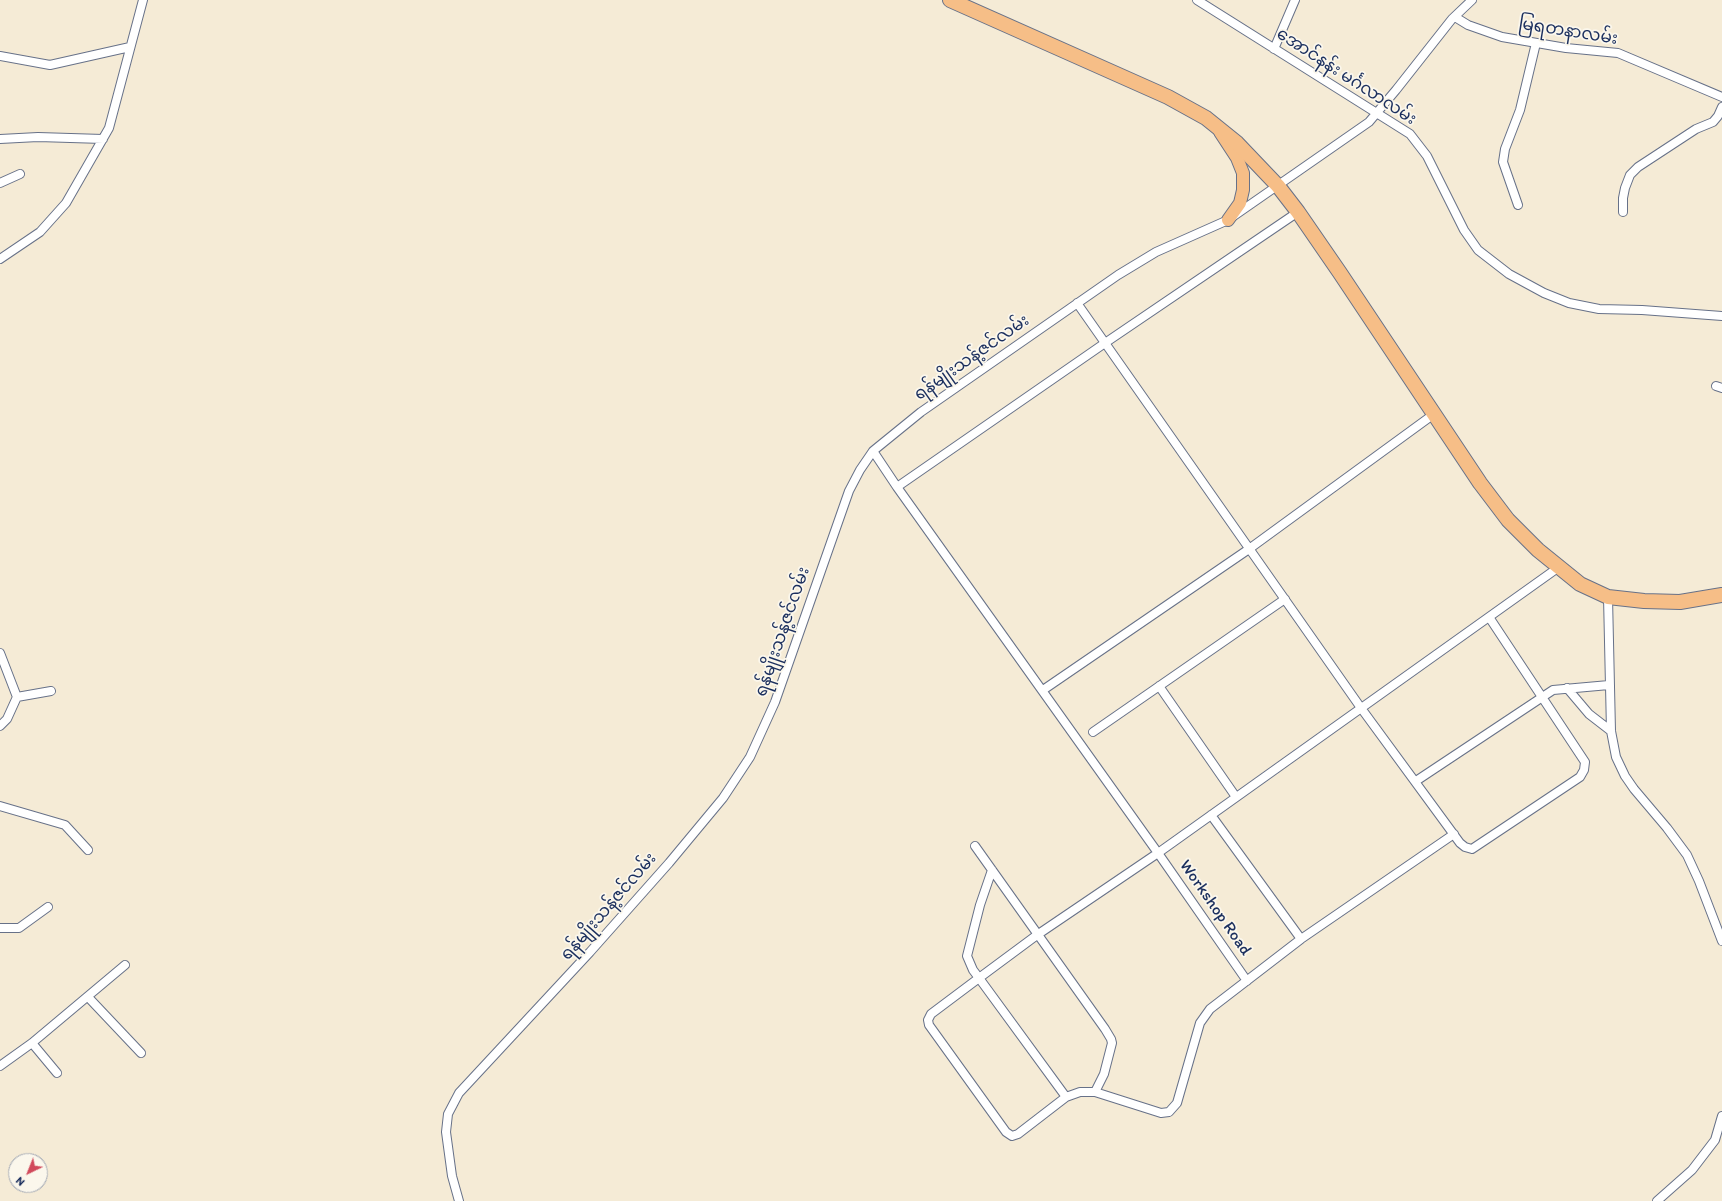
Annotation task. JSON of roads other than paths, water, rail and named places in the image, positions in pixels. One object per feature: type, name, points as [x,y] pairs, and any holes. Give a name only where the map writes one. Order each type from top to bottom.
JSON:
[{"type":"highway","points":[[950,0],[1168,97],[1206,118],[1237,143],[1278,186],[1298,212],[1480,483],[1508,520],[1538,550],[1580,584],[1608,597],[1644,601],[1680,602],[1722,595]]},
{"type":"main road","points":[[1214,125],[1237,158],[1243,173],[1244,190],[1240,203],[1228,220]]},
{"type":"street","points":[[0,259],[40,232],[66,203],[103,139],[109,128],[143,0]]},
{"type":"street","name":"အောင်နန်း မင်္ဂလာလမ်း","points":[[1197,0],[1410,134],[1427,156],[1464,230],[1478,250],[1509,274],[1544,293],[1577,305],[1599,309],[1642,310],[1722,316]]},
{"type":"street","points":[[1274,49],[1295,0]]},
{"type":"street","name":"ရန်မျိုးသန့်ဇင်လမ်း","points":[[459,1201],[452,1176],[446,1132],[448,1114],[459,1093],[590,952],[669,863],[723,798],[750,757],[775,702],[849,492],[860,470],[873,451],[921,412],[1077,303],[1156,252],[1228,220],[1369,122],[1455,17],[1472,0]]},
{"type":"street","name":"မြရတနာလမ်း","points":[[1455,17],[1468,25],[1502,37],[1566,48],[1618,53],[1722,97]]},
{"type":"street","points":[[1518,205],[1503,162],[1505,149],[1520,110],[1536,43]]},
{"type":"street","points":[[0,56],[50,65],[130,47]]},
{"type":"street","points":[[1623,212],[1623,198],[1630,175],[1638,167],[1696,129],[1713,122],[1718,116],[1722,107]]},
{"type":"street","points":[[0,139],[38,137],[103,139]]},
{"type":"street","points":[[0,182],[20,174]]},
{"type":"street","points":[[897,487],[1298,212]]},
{"type":"street","points":[[1077,303],[1361,708],[1454,834],[1465,847],[1472,849],[1580,777],[1584,770],[1585,762],[1489,617]]},
{"type":"street","points":[[1043,690],[1249,549],[1434,414]]},
{"type":"street","name":"Workshop Road","points":[[873,451],[1247,981]]},
{"type":"street","points":[[1454,834],[1301,939],[1210,1008],[1200,1023],[1182,1091],[1174,1108],[1169,1112],[1161,1113],[1095,1092],[1080,1092],[1066,1096],[1018,1134],[1012,1136],[1006,1132],[929,1024],[928,1020],[931,1014],[1037,935],[1158,853],[1559,567]]},
{"type":"street","points":[[1608,597],[1611,731],[1616,757],[1625,776],[1634,789],[1667,828],[1686,855],[1699,881],[1722,941]]},
{"type":"street","points":[[1093,732],[1285,599]]},
{"type":"street","points":[[0,653],[17,697],[7,719],[0,726]]},
{"type":"street","points":[[1416,781],[1553,690],[1609,685]]},
{"type":"street","points":[[1159,686],[1236,797]]},
{"type":"street","points":[[1567,688],[1589,714],[1611,731]]},
{"type":"street","points":[[17,697],[51,691]]},
{"type":"street","points":[[0,806],[65,825],[88,850]]},
{"type":"street","points":[[1211,815],[1301,939]]},
{"type":"street","points":[[975,846],[1111,1039],[1112,1043],[1104,1074],[1095,1092]]},
{"type":"street","points":[[992,870],[980,906],[967,951],[967,956],[979,978],[1066,1096]]},
{"type":"street","points":[[0,928],[19,928],[48,907]]},
{"type":"street","points":[[0,1066],[32,1043],[125,965]]},
{"type":"street","points":[[88,997],[141,1053]]},
{"type":"street","points":[[32,1043],[57,1073]]},
{"type":"street","points":[[1656,1201],[1692,1170],[1715,1140],[1722,1116]]}]
